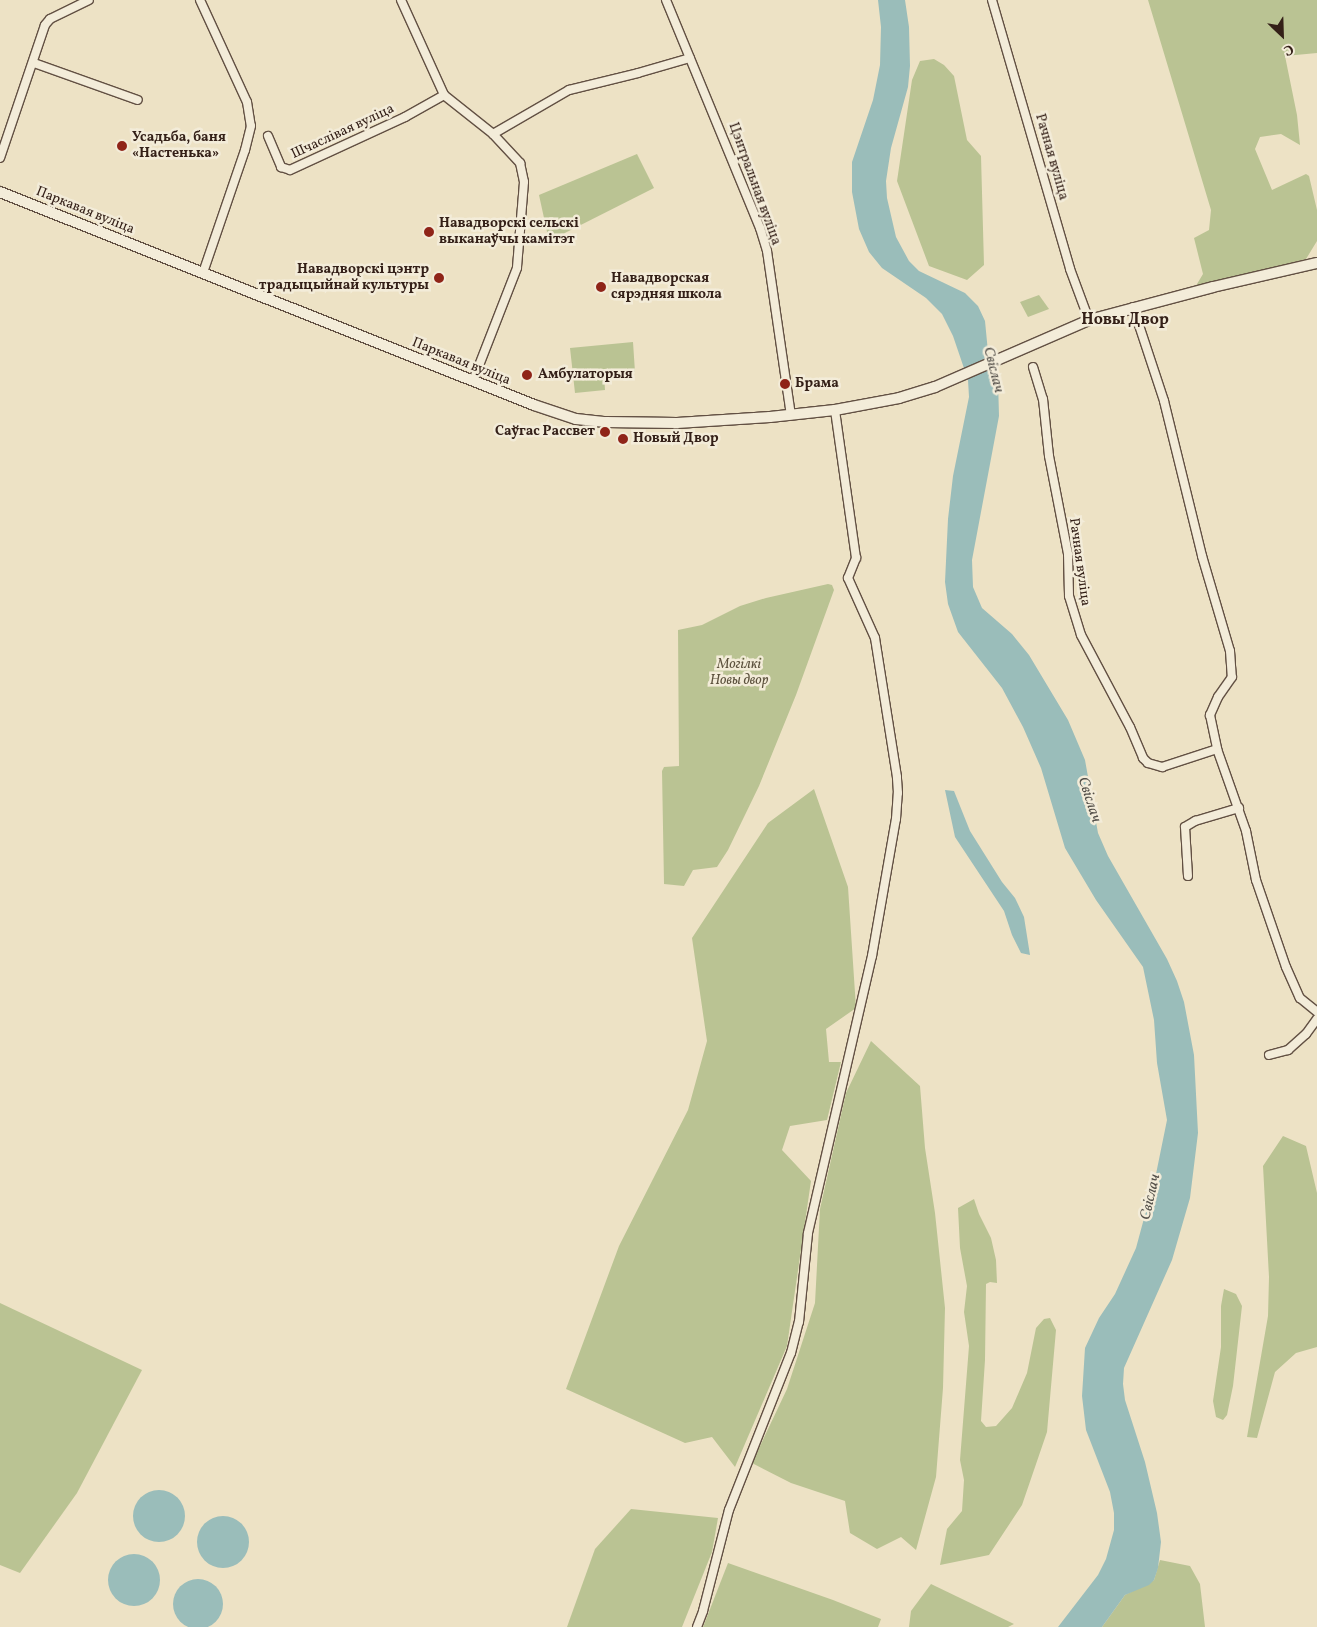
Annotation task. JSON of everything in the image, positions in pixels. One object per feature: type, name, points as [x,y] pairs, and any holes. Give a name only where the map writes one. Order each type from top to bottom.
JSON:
[{"type":"main road","name":"Паркавая вуліца","points":[[0,192],[473,381],[545,409],[586,420],[678,423],[791,415],[835,410],[900,398],[936,388],[1089,320],[1133,307],[1317,263]]},
{"type":"street","points":[[0,158],[34,64],[45,25],[50,18],[89,0]]},
{"type":"street","points":[[200,0],[247,102],[251,126],[245,150],[202,273]]},
{"type":"street","points":[[401,0],[444,95],[493,134],[520,164],[524,182],[521,238],[514,280],[473,381]]},
{"type":"street","name":"Цэнтральная вуліца","points":[[666,0],[751,205],[767,251],[791,415]]},
{"type":"street","name":"Рачная вуліца","points":[[992,0],[1070,269],[1089,320]]},
{"type":"street","points":[[493,134],[569,90],[690,58]]},
{"type":"street","points":[[34,64],[138,100]]},
{"type":"street","name":"Шчаслівая вуліца","points":[[268,136],[281,167],[290,170],[391,124],[444,95]]},
{"type":"street","points":[[1133,307],[1166,409],[1202,556],[1230,651],[1232,677],[1218,697],[1210,715],[1216,749],[1226,779],[1239,808],[1246,831],[1256,880],[1286,967],[1300,998],[1317,1012]]},
{"type":"street","name":"Рачная вуліца","points":[[1033,367],[1043,399],[1049,456],[1068,554],[1069,596],[1081,635],[1130,727],[1143,758],[1148,763],[1162,767],[1216,749]]},
{"type":"street","points":[[697,1627],[729,1510],[791,1352],[799,1322],[808,1233],[872,956],[896,819],[897,777],[875,638],[848,578],[856,558],[835,410]]},
{"type":"street","points":[[1188,876],[1184,833],[1186,827],[1195,820],[1239,808]]},
{"type":"street","points":[[1269,1055],[1288,1050],[1306,1034],[1317,1020]]},
{"type":"green space","points":[[1148,0],[1317,0],[1317,53],[1285,56],[1297,115],[1300,145],[1281,134],[1260,137],[1255,149],[1272,190],[1306,174],[1309,176],[1317,210],[1317,241],[1306,259],[1194,289],[1203,274],[1194,238],[1209,230],[1211,210]]},
{"type":"green space","points":[[934,59],[944,65],[954,76],[967,140],[981,156],[984,265],[967,280],[929,266],[897,181],[912,80],[920,61]]},
{"type":"green space","points":[[637,154],[654,188],[549,241],[539,195]]},
{"type":"green space","points":[[1039,295],[1049,309],[1028,317],[1020,302]]},
{"type":"green space","points":[[633,342],[635,372],[604,375],[605,390],[575,393],[570,348]]},
{"type":"green space","name":"Могілкі Новы двор","points":[[828,584],[832,585],[834,590],[796,695],[759,786],[728,850],[717,867],[693,870],[684,886],[664,884],[662,771],[664,767],[679,766],[678,630],[702,625],[740,606],[766,598]]},
{"type":"green space","points":[[814,789],[848,887],[856,1008],[826,1029],[829,1062],[841,1062],[827,1120],[790,1126],[782,1150],[811,1181],[787,1346],[735,1467],[712,1437],[685,1443],[566,1389],[619,1246],[688,1110],[707,1041],[692,938],[768,823]]},
{"type":"green space","points":[[871,1041],[920,1086],[925,1148],[935,1213],[945,1308],[943,1388],[936,1477],[916,1550],[901,1537],[877,1549],[850,1533],[845,1501],[791,1483],[752,1463],[787,1389],[815,1303],[820,1209],[846,1093]]},
{"type":"green space","points":[[1283,1136],[1306,1146],[1317,1193],[1317,1347],[1296,1353],[1275,1372],[1257,1438],[1247,1437],[1268,1316],[1269,1277],[1263,1166]]},
{"type":"green space","points":[[974,1199],[991,1238],[996,1260],[997,1283],[990,1282],[986,1284],[985,1360],[981,1421],[986,1427],[996,1426],[1012,1408],[1027,1373],[1036,1328],[1044,1319],[1050,1318],[1056,1330],[1047,1432],[1022,1505],[989,1555],[940,1565],[947,1529],[962,1511],[964,1480],[960,1460],[969,1346],[964,1312],[967,1286],[960,1248],[958,1208]]},
{"type":"green space","points":[[1224,1289],[1236,1294],[1242,1306],[1233,1386],[1227,1415],[1223,1420],[1216,1417],[1213,1401],[1221,1347],[1221,1306]]},
{"type":"green space","points":[[0,1303],[142,1370],[77,1493],[20,1573],[0,1565]]},
{"type":"green space","points":[[631,1509],[718,1518],[712,1552],[682,1627],[567,1627],[595,1549]]},
{"type":"green space","points":[[1160,1560],[1190,1566],[1200,1584],[1205,1627],[1102,1627],[1125,1595],[1154,1580]]},
{"type":"green space","points":[[728,1563],[881,1619],[878,1627],[703,1627]]},
{"type":"green space","points":[[931,1584],[1014,1624],[1008,1627],[909,1627],[911,1611]]},
{"type":"water","name":"Свіслач","points":[[878,0],[905,0],[909,27],[910,66],[908,87],[891,148],[886,181],[887,198],[896,237],[909,261],[919,271],[965,293],[978,306],[985,321],[988,352],[998,380],[999,416],[972,560],[973,587],[982,608],[1012,634],[1029,655],[1068,720],[1085,760],[1098,833],[1108,856],[1167,959],[1177,981],[1184,1002],[1194,1055],[1198,1133],[1190,1198],[1172,1260],[1124,1368],[1125,1400],[1145,1462],[1157,1513],[1161,1542],[1158,1568],[1154,1580],[1149,1585],[1125,1595],[1102,1627],[1058,1627],[1098,1575],[1106,1559],[1114,1530],[1114,1513],[1110,1492],[1086,1430],[1082,1396],[1085,1348],[1099,1318],[1115,1294],[1136,1248],[1156,1174],[1167,1120],[1157,1063],[1154,1020],[1143,967],[1096,900],[1065,848],[1041,768],[1023,727],[1002,688],[958,632],[948,604],[945,582],[948,519],[953,476],[969,397],[968,380],[953,336],[942,314],[926,298],[882,268],[869,252],[859,229],[852,192],[852,162],[873,100],[880,65],[881,27]]},
{"type":"water","points":[[945,790],[954,791],[970,831],[1002,882],[1015,898],[1024,917],[1030,955],[1021,953],[1012,935],[1004,911],[955,837]]},
{"type":"water","points":[[159,1490],[173,1494],[181,1502],[185,1516],[181,1530],[173,1538],[159,1542],[145,1538],[137,1530],[133,1516],[137,1502],[145,1494]]},
{"type":"water","points":[[223,1516],[237,1520],[245,1528],[249,1542],[245,1556],[237,1564],[223,1568],[209,1564],[201,1556],[197,1542],[201,1528],[209,1520]]},
{"type":"water","points":[[134,1554],[148,1558],[156,1566],[160,1580],[156,1594],[148,1602],[134,1606],[120,1602],[112,1594],[108,1580],[112,1566],[120,1558]]},
{"type":"water","points":[[203,1579],[216,1586],[222,1594],[222,1614],[216,1622],[208,1628],[193,1629],[180,1622],[174,1614],[173,1599],[180,1586],[188,1580]]},
{"type":"place","name":"Усадьба, баня «Настенька»","points":[[122,146]]},
{"type":"place","name":"Навадворскі сельскі выканаўчы камітэт","points":[[429,232]]},
{"type":"place","name":"Навадворскі цэнтр традыцыйнай культуры","points":[[439,278]]},
{"type":"place","name":"Навадворская сярэдняя школа","points":[[601,287]]},
{"type":"place","name":"Амбулаторыя","points":[[527,375]]},
{"type":"place","name":"Брама","points":[[785,384]]},
{"type":"place","name":"Саўгас Рассвет","points":[[605,432]]},
{"type":"place","name":"Новый Двор","points":[[623,439]]},
{"type":"district","name":"Новы Двор","points":[[1125,320]]}]
